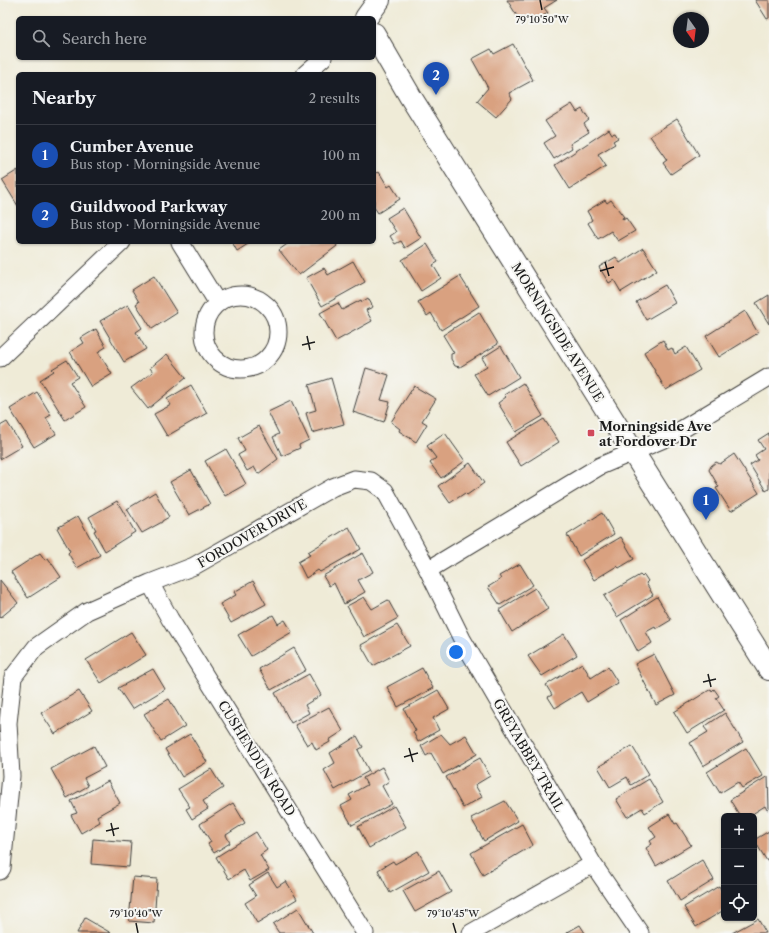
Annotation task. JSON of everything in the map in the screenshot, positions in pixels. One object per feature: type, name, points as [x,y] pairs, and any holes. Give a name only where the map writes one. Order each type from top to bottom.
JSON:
[{"type":"main road","points":[[367,16],[379,0]]},
{"type":"main road","name":"MORNINGSIDE AVENUE","points":[[376,37],[410,96],[769,670]]},
{"type":"street","points":[[307,72],[321,60]]},
{"type":"street","points":[[0,358],[120,244]]},
{"type":"street","points":[[181,244],[217,302]]},
{"type":"street","points":[[236,294],[248,294],[259,298],[268,306],[275,315],[279,327],[278,338],[274,350],[267,359],[256,366],[243,369],[230,368],[218,362],[209,352],[204,340],[204,327],[207,315],[217,302],[236,294]]},
{"type":"street","points":[[428,570],[600,466],[672,436],[769,378]]},
{"type":"street","name":"FORDOVER DRIVE","points":[[0,871],[2,868],[11,776],[8,723],[14,677],[36,647],[86,611],[150,582],[194,566],[333,487],[354,479],[371,481],[385,492],[428,570]]},
{"type":"street","name":"GREYABBEY TRAIL","points":[[428,570],[462,639],[593,864],[640,933]]},
{"type":"street","name":"CUSHENDUN ROAD","points":[[150,582],[174,626],[365,933]]},
{"type":"street","points":[[471,933],[593,864]]},
{"type":"building","points":[[507,0],[557,0],[544,8],[548,13],[534,21],[531,16],[521,22]]},
{"type":"building","points":[[755,0],[769,0],[769,18],[767,19]]},
{"type":"building","points":[[513,44],[533,80],[509,93],[512,99],[496,117],[477,101],[488,88],[472,59],[491,49],[494,54]]},
{"type":"building","points":[[572,104],[577,112],[582,109],[589,120],[584,124],[589,132],[570,144],[572,148],[554,159],[544,143],[555,136],[545,121]]},
{"type":"building","points":[[677,119],[699,155],[671,174],[663,163],[667,160],[650,136]]},
{"type":"building","points":[[609,129],[612,134],[615,133],[618,138],[613,141],[615,144],[598,154],[606,166],[570,189],[555,165]]},
{"type":"building","points":[[16,171],[16,203],[2,180]]},
{"type":"building","points":[[379,172],[388,187],[391,185],[400,199],[378,213],[376,210],[376,173]]},
{"type":"building","points":[[605,200],[607,203],[611,200],[624,217],[622,218],[623,220],[626,218],[635,231],[618,241],[611,231],[598,239],[588,223],[592,220],[587,211]]},
{"type":"building","points":[[403,208],[421,238],[405,248],[401,241],[395,244],[390,236],[396,232],[387,218]]},
{"type":"building","points":[[233,244],[248,244],[237,251]]},
{"type":"building","points":[[287,244],[336,244],[337,246],[299,275],[279,250]]},
{"type":"building","points":[[427,244],[438,262],[433,265],[441,278],[421,291],[402,260]]},
{"type":"building","points":[[643,248],[657,270],[621,292],[614,280],[609,283],[599,267],[616,257],[620,263]]},
{"type":"building","points":[[353,261],[365,282],[322,306],[306,278],[324,268],[328,275]]},
{"type":"building","points":[[154,276],[177,313],[152,329],[136,304],[139,302],[132,290]]},
{"type":"building","points":[[460,276],[479,306],[441,330],[431,313],[427,316],[418,302]]},
{"type":"building","points":[[665,285],[675,303],[646,320],[636,302]]},
{"type":"building","points":[[769,295],[769,324],[756,303]]},
{"type":"building","points":[[368,298],[373,307],[366,310],[372,321],[336,341],[320,313],[338,303],[342,310]]},
{"type":"building","points":[[128,305],[142,328],[136,332],[146,349],[124,362],[100,321]]},
{"type":"building","points":[[745,311],[758,333],[719,357],[706,336]]},
{"type":"building","points":[[479,312],[498,344],[460,367],[455,366],[451,359],[451,354],[454,353],[443,335]]},
{"type":"building","points":[[96,329],[106,347],[98,352],[112,374],[91,387],[70,352],[84,343],[81,338]]},
{"type":"building","points":[[663,340],[668,350],[672,348],[675,354],[686,347],[700,370],[666,390],[644,352]]},
{"type":"building","points":[[501,346],[519,377],[488,396],[474,374],[487,366],[482,358]]},
{"type":"building","points":[[167,354],[186,378],[148,409],[131,388],[153,372],[150,368]]},
{"type":"building","points":[[67,360],[78,377],[70,382],[86,407],[65,420],[40,380],[54,371],[52,369]]},
{"type":"building","points":[[366,368],[389,375],[381,400],[390,402],[384,422],[353,412]]},
{"type":"building","points":[[331,378],[344,424],[312,433],[306,413],[316,410],[309,385]]},
{"type":"building","points":[[523,383],[543,416],[516,432],[498,403],[506,397],[504,395]]},
{"type":"building","points":[[191,385],[207,413],[167,436],[154,414],[171,405],[167,399]]},
{"type":"building","points":[[414,386],[436,399],[422,421],[427,424],[416,442],[399,431],[400,429],[391,422]]},
{"type":"building","points":[[37,392],[51,415],[46,418],[56,434],[34,447],[10,409]]},
{"type":"building","points":[[291,401],[309,440],[299,445],[300,448],[282,456],[273,437],[279,434],[268,412]]},
{"type":"building","points":[[544,419],[559,442],[521,466],[506,442]]},
{"type":"building","points":[[7,422],[22,446],[0,459],[0,426]]},
{"type":"building","points":[[259,426],[278,459],[258,474],[254,467],[247,471],[238,455],[245,451],[238,438]]},
{"type":"building","points":[[445,433],[465,461],[441,478],[430,463],[436,458],[427,446]]},
{"type":"building","points":[[769,433],[769,489],[766,491],[750,465],[758,460],[755,455],[764,449],[758,440]]},
{"type":"building","points":[[226,449],[246,484],[225,496],[205,461]]},
{"type":"building","points":[[734,454],[759,493],[731,511],[716,488],[719,487],[709,470],[716,462],[720,464]]},
{"type":"building","points":[[470,463],[484,483],[467,495],[465,493],[450,503],[438,486]]},
{"type":"building","points":[[191,470],[210,504],[189,515],[170,482]]},
{"type":"building","points":[[155,492],[169,517],[142,533],[127,509]]},
{"type":"building","points":[[117,501],[135,532],[105,551],[94,531],[96,530],[89,517]]},
{"type":"building","points":[[602,513],[614,534],[579,556],[567,535]]},
{"type":"building","points":[[78,516],[100,555],[77,568],[68,553],[70,551],[57,528]]},
{"type":"building","points":[[349,527],[361,549],[320,572],[318,570],[306,578],[298,562],[310,555],[308,552]]},
{"type":"building","points":[[621,537],[634,559],[619,568],[617,566],[594,580],[582,560]]},
{"type":"building","points":[[40,553],[45,560],[48,558],[61,577],[28,598],[11,572]]},
{"type":"building","points":[[363,553],[373,572],[358,580],[365,592],[344,604],[334,583],[329,586],[323,576]]},
{"type":"building","points":[[520,564],[533,585],[500,605],[488,587],[501,579],[499,576]]},
{"type":"building","points":[[640,575],[642,577],[644,575],[648,581],[646,583],[653,595],[617,617],[604,596]]},
{"type":"building","points":[[0,580],[18,603],[0,618]]},
{"type":"building","points":[[253,581],[266,604],[231,623],[220,604],[236,595],[234,592]]},
{"type":"building","points":[[535,588],[548,609],[512,632],[499,610]]},
{"type":"building","points":[[364,597],[372,609],[388,600],[398,618],[364,637],[347,606]]},
{"type":"building","points":[[657,597],[671,620],[656,629],[655,627],[646,632],[652,643],[638,652],[621,620]]},
{"type":"building","points":[[273,615],[278,624],[285,620],[292,632],[251,656],[238,635]]},
{"type":"building","points":[[397,625],[410,646],[373,666],[361,645]]},
{"type":"building","points":[[131,632],[146,655],[101,683],[86,660]]},
{"type":"building","points":[[564,634],[577,655],[542,676],[528,656]]},
{"type":"building","points":[[294,648],[306,670],[271,690],[259,669]]},
{"type":"building","points":[[654,654],[675,695],[656,705],[635,664]]},
{"type":"building","points":[[582,663],[591,678],[608,667],[618,683],[587,702],[581,692],[555,708],[548,697],[552,695],[546,685]]},
{"type":"building","points":[[422,668],[433,688],[398,707],[387,687]]},
{"type":"building","points":[[153,669],[165,689],[132,709],[118,688]]},
{"type":"building","points":[[309,674],[321,695],[305,705],[309,713],[291,723],[275,693]]},
{"type":"building","points":[[711,689],[712,691],[714,689],[719,696],[716,698],[724,710],[687,733],[674,712]]},
{"type":"building","points":[[438,690],[449,709],[433,718],[439,730],[418,742],[413,732],[416,731],[404,709]]},
{"type":"building","points":[[79,691],[92,711],[55,734],[41,713]]},
{"type":"building","points":[[169,699],[185,726],[161,741],[144,714]]},
{"type":"building","points":[[329,707],[343,731],[329,740],[330,742],[316,750],[312,742],[307,745],[295,725]]},
{"type":"building","points":[[725,713],[743,742],[703,766],[690,743],[708,732],[704,727]]},
{"type":"building","points":[[190,734],[207,762],[182,777],[165,749]]},
{"type":"building","points":[[441,734],[450,744],[466,735],[477,754],[443,774],[431,753],[426,756],[421,746]]},
{"type":"building","points":[[357,736],[363,747],[358,750],[369,771],[335,790],[324,770],[335,763],[330,753]]},
{"type":"building","points":[[94,746],[105,767],[84,778],[88,786],[67,798],[51,769]]},
{"type":"building","points":[[632,746],[649,774],[631,785],[627,777],[610,787],[598,767]]},
{"type":"building","points":[[746,748],[763,776],[742,788],[738,782],[720,793],[707,772]]},
{"type":"building","points":[[480,758],[490,776],[475,785],[482,797],[463,808],[446,777]]},
{"type":"building","points":[[382,767],[389,781],[382,786],[392,804],[352,825],[341,806],[352,800],[349,795],[367,785],[363,778]]},
{"type":"building","points":[[211,769],[223,788],[203,801],[208,809],[192,819],[186,809],[190,807],[178,789]]},
{"type":"building","points":[[768,776],[769,809],[767,810],[765,806],[754,813],[738,813],[730,800]]},
{"type":"building","points":[[649,779],[663,802],[645,813],[642,808],[627,817],[616,799]]},
{"type":"building","points":[[108,781],[120,803],[97,816],[100,822],[81,833],[71,815],[77,813],[71,801]]},
{"type":"building","points":[[505,801],[518,821],[484,841],[471,818]]},
{"type":"building","points":[[233,803],[245,823],[226,835],[230,843],[214,853],[208,844],[211,842],[200,824]]},
{"type":"building","points":[[394,806],[406,827],[369,848],[358,827]]},
{"type":"building","points":[[669,814],[675,824],[677,823],[691,845],[656,866],[646,848],[652,844],[650,841],[656,837],[649,827]]},
{"type":"building","points":[[522,824],[533,845],[483,875],[471,853]]},
{"type":"building","points":[[769,831],[769,860],[767,861],[757,845],[757,838]]},
{"type":"building","points":[[256,832],[267,850],[260,855],[269,870],[250,881],[244,870],[229,879],[216,857]]},
{"type":"building","points":[[93,839],[131,842],[129,867],[91,864]]},
{"type":"building","points":[[418,851],[429,871],[390,893],[378,870],[393,861],[395,864]]},
{"type":"building","points":[[702,860],[714,880],[680,901],[668,881]]},
{"type":"building","points":[[439,871],[451,892],[415,912],[403,891]]},
{"type":"building","points":[[268,873],[277,887],[286,881],[297,899],[257,923],[245,903],[256,896],[249,885]]},
{"type":"building","points":[[133,877],[157,879],[154,923],[129,921]]},
{"type":"building","points":[[719,886],[721,890],[721,912],[696,927],[684,907]]},
{"type":"building","points":[[298,908],[313,933],[279,933],[273,924]]},
{"type":"building","points":[[85,918],[111,933],[77,933]]},
{"type":"building","points":[[757,920],[766,933],[732,933],[757,921]]},
{"type":"building","points":[[580,925],[585,933],[566,933]]},
{"type":"place","name":"Guildwood Parkway","points":[[436,95]]},
{"type":"place","name":"Morningside Ave at Fordover Dr","points":[[591,433]]},
{"type":"place","name":"Cumber Avenue","points":[[706,520]]}]
